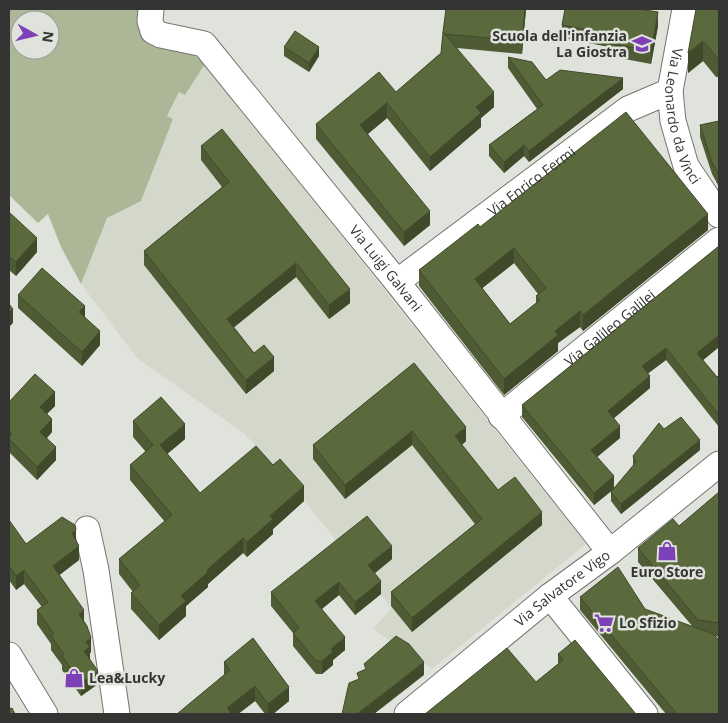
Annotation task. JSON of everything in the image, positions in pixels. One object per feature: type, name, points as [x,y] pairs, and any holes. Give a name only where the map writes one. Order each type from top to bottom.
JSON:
[{"type":"street","name":"Via Luigi Galvani","points":[[151,9],[150,21],[153,31],[161,35],[204,44],[397,282],[610,552]]},
{"type":"street","name":"Via Leonardo da Vinci","points":[[686,9],[670,91],[673,121],[686,166],[719,215]]},
{"type":"street","name":"Via Enrico Fermi","points":[[397,282],[628,110],[670,91]]},
{"type":"street","name":"Via Galileo Galilei","points":[[501,416],[719,240]]},
{"type":"street","name":"Via Salvatore Vigo","points":[[407,714],[550,596],[610,552],[719,464]]},
{"type":"street","points":[[87,530],[96,570],[117,714]]},
{"type":"street","points":[[550,596],[646,714]]},
{"type":"street","points":[[9,655],[45,714]]},
{"type":"shaded area","points":[[205,64],[586,544],[432,669],[373,629],[392,608],[304,501],[245,434],[137,358],[81,284],[107,218],[141,201],[173,119],[167,116],[179,92],[186,94]]},
{"type":"green space","points":[[9,9],[139,9],[149,42],[164,48],[192,54],[205,64],[185,95],[179,92],[167,116],[173,119],[141,201],[107,218],[81,284],[61,247],[48,214],[38,223],[9,195]]},
{"type":"building","points":[[446,9],[525,9],[522,41],[444,34]]},
{"type":"building","points":[[565,9],[638,9],[658,12],[651,51],[609,43],[610,34],[562,25]]},
{"type":"building","points":[[696,9],[719,9],[719,57],[703,41],[688,53]]},
{"type":"building","points":[[295,31],[319,47],[309,63],[284,47]]},
{"type":"building","points":[[443,32],[494,92],[476,107],[481,113],[430,157],[387,103],[360,125],[430,211],[404,232],[316,124],[379,72],[396,92],[441,53]]},
{"type":"building","points":[[508,57],[532,62],[546,80],[560,70],[623,78],[529,151],[524,145],[504,162],[489,145],[543,105]]},
{"type":"building","points":[[626,112],[708,214],[583,315],[580,311],[555,331],[558,335],[504,379],[419,270],[478,224],[480,227]],"holes":[[[514,248],[546,288],[536,296],[540,300],[510,324],[475,279]]]},
{"type":"building","points":[[719,121],[719,175],[712,162],[700,125]]},
{"type":"building","points":[[222,129],[350,289],[329,305],[296,263],[227,319],[254,353],[264,345],[274,357],[246,380],[144,251],[229,182],[201,146]]},
{"type":"building","points":[[9,212],[37,238],[16,262],[9,256]]},
{"type":"building","points":[[719,246],[719,335],[697,353],[717,377],[719,375],[719,415],[666,348],[642,366],[650,376],[608,411],[620,426],[591,450],[614,476],[594,493],[522,405]]},
{"type":"building","points":[[42,268],[85,306],[79,312],[100,331],[82,352],[18,295]]},
{"type":"building","points":[[9,304],[13,309],[9,313]]},
{"type":"building","points":[[414,363],[466,427],[455,436],[498,490],[515,477],[542,512],[412,618],[391,592],[482,519],[412,431],[345,485],[313,445]]},
{"type":"building","points":[[35,374],[55,392],[40,407],[52,419],[40,432],[56,447],[37,467],[9,439],[12,434],[9,431],[9,402]]},
{"type":"building","points":[[161,397],[185,424],[160,445],[200,493],[256,446],[273,465],[280,459],[304,486],[270,516],[273,519],[247,542],[243,538],[207,570],[208,572],[181,596],[186,601],[159,625],[131,593],[140,585],[119,559],[172,515],[130,465],[153,445],[133,421]]},
{"type":"building","points":[[681,417],[700,440],[621,504],[611,492],[636,462],[633,456],[659,423],[664,429]]},
{"type":"building","points":[[719,492],[719,623],[698,620],[638,548],[673,519],[679,526]]},
{"type":"building","points":[[367,516],[392,546],[368,565],[381,581],[355,602],[339,582],[315,601],[345,637],[331,649],[333,652],[322,661],[316,661],[293,633],[299,628],[271,592]]},
{"type":"building","points":[[62,517],[75,525],[76,530],[72,533],[79,546],[53,566],[84,610],[79,614],[87,626],[91,638],[86,642],[90,647],[84,651],[98,671],[81,683],[62,656],[64,654],[51,636],[54,634],[37,610],[48,602],[24,570],[16,576],[9,566],[9,520],[26,544]]},
{"type":"building","points":[[618,567],[645,609],[713,634],[719,640],[719,714],[677,714],[580,597]]},
{"type":"building","points":[[396,636],[409,644],[424,662],[357,714],[342,714],[349,683],[359,679],[357,673],[366,669],[364,664]]},
{"type":"building","points":[[253,638],[289,687],[268,704],[255,686],[227,708],[232,714],[177,714],[230,670],[224,662]]},
{"type":"building","points":[[575,640],[636,714],[425,714],[507,648],[536,682],[563,660],[558,654]]},
{"type":"building","points":[[12,708],[15,714],[9,714],[9,709]]},
{"type":"place","name":"Scuola dell'infanzia La Giostra","points":[[642,44]]},
{"type":"place","name":"Euro Store","points":[[667,551]]},
{"type":"place","name":"Lo Sfizio","points":[[604,623]]},
{"type":"place","name":"Lea&Lucky","points":[[74,678]]}]
